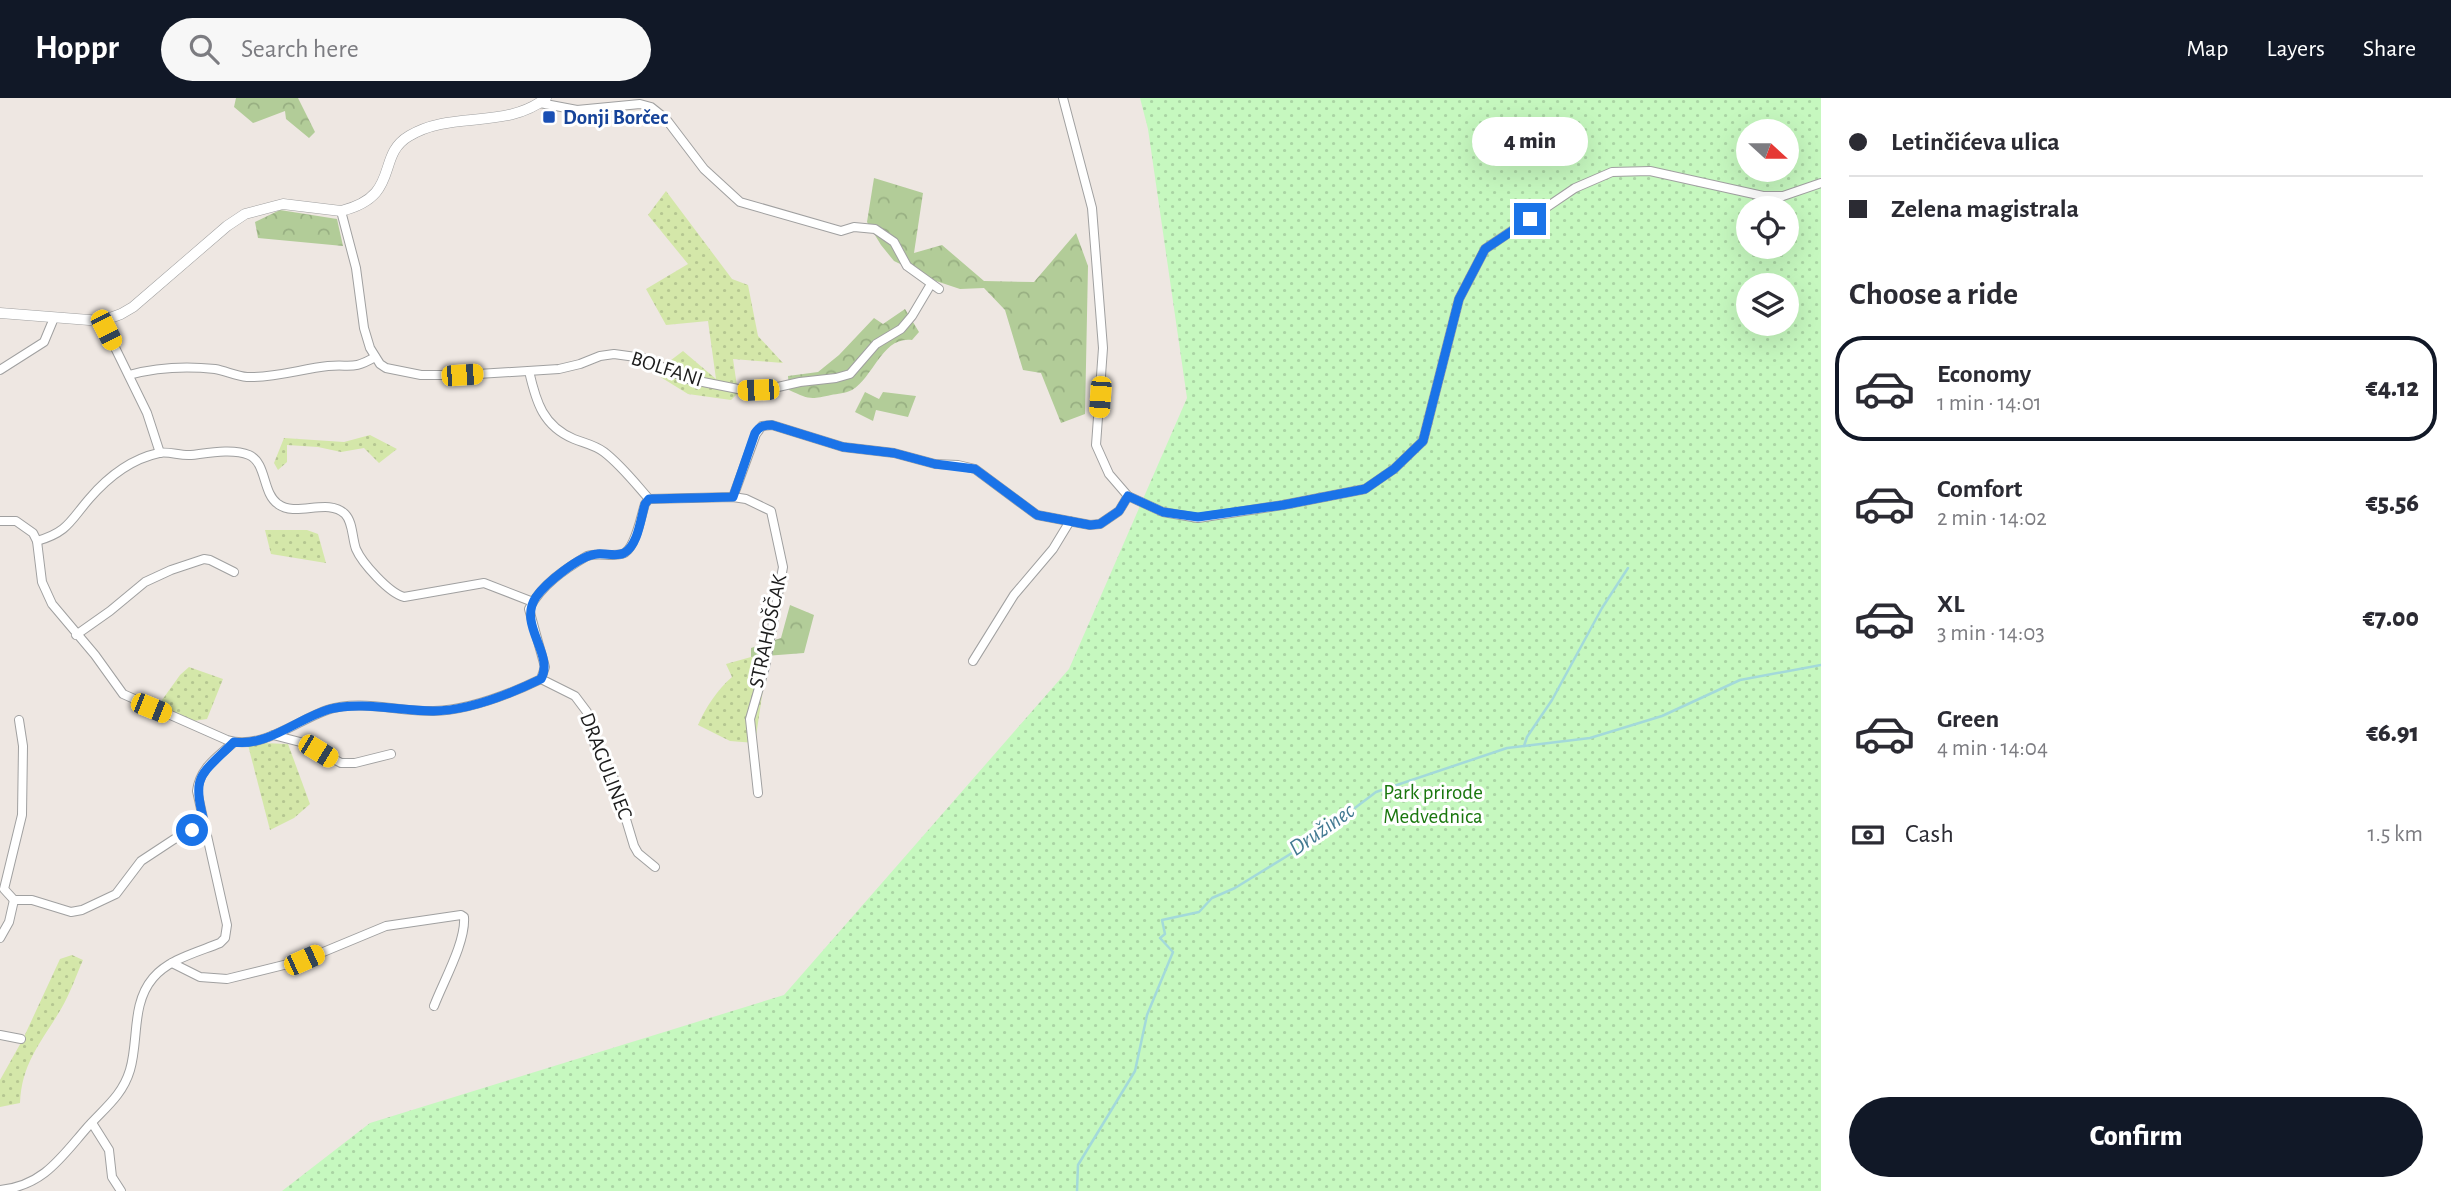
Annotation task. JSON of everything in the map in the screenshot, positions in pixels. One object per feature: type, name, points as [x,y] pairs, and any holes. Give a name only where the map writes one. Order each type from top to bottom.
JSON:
[{"type":"street","points":[[1063,98],[1092,208],[1103,348],[1096,445],[1109,474],[1128,496],[1163,512],[1198,517],[1283,505],[1365,489],[1394,469],[1423,441],[1459,299],[1485,249],[1575,188],[1612,172],[1650,171],[1763,196],[1783,196],[1821,183]]},
{"type":"street","points":[[0,313],[102,321],[121,314],[245,214],[283,205],[341,211],[372,198],[385,179],[396,148],[401,141],[416,132],[444,123],[499,118],[543,100]]},
{"type":"street","name":"BOLFANI","points":[[375,357],[386,368],[421,374],[462,375],[569,368],[600,356],[614,354],[643,358],[688,379],[743,390],[769,389],[850,374],[876,344],[901,329],[935,286],[907,266],[894,242],[875,229],[854,227],[841,231],[740,202],[704,169],[666,119],[651,107],[640,104],[577,110],[543,100]]},
{"type":"street","points":[[129,375],[177,367],[217,370],[246,377],[330,366],[355,367],[375,357],[363,328],[356,268],[341,211]]},
{"type":"street","points":[[0,370],[44,342],[54,318]]},
{"type":"street","points":[[102,321],[146,413],[160,453]]},
{"type":"street","points":[[529,371],[536,402],[550,424],[565,435],[604,452],[649,499],[733,497],[755,433],[762,426],[772,425],[843,447],[894,453],[935,464],[975,469],[1037,515],[1090,525],[1106,521],[1119,511],[1128,496]]},
{"type":"street","points":[[37,541],[67,528],[91,496],[120,470],[160,453],[234,453],[251,456],[258,464],[272,498],[278,504],[291,508],[330,508],[343,512],[349,521],[360,556],[388,588],[404,597],[484,583],[533,602]]},
{"type":"street","name":"STRAHOŠČAK","points":[[733,497],[746,499],[771,511],[783,567],[765,667],[750,719],[758,793]]},
{"type":"street","points":[[0,521],[10,520],[23,524],[37,541],[40,572],[46,592],[122,694],[234,742],[248,742],[273,735],[330,709],[358,707],[440,710],[493,699],[541,679],[545,667],[529,613],[533,602],[549,583],[587,556],[626,552],[633,543],[649,499]]},
{"type":"street","points":[[973,662],[1014,595],[1053,549],[1070,521]]},
{"type":"street","points":[[76,635],[145,582],[164,573],[204,559],[234,572]]},
{"type":"street","name":"DRAGULINEC","points":[[541,679],[570,694],[583,706],[595,746],[613,776],[634,846],[638,853],[655,867]]},
{"type":"street","points":[[14,900],[4,888],[22,815],[23,746],[19,720]]},
{"type":"street","points":[[273,735],[304,743],[341,764],[391,754]]},
{"type":"street","points":[[0,1190],[20,1186],[52,1167],[117,1097],[124,1087],[132,1060],[136,1021],[142,999],[152,979],[172,963],[220,943],[227,931],[198,797],[200,781],[210,763],[234,742]]},
{"type":"street","points":[[14,900],[32,900],[71,912],[82,910],[116,894],[141,861],[182,834],[205,826]]},
{"type":"street","points":[[0,938],[9,922],[14,900]]},
{"type":"street","points":[[172,963],[200,977],[227,979],[304,960],[386,926],[461,915],[465,923],[462,936],[434,1006]]},
{"type":"street","points":[[0,1035],[21,1039]]},
{"type":"street","points":[[92,1123],[109,1150],[112,1177],[121,1191]]},
{"type":"green space","points":[[236,98],[298,98],[315,132],[309,138],[286,119],[285,111],[253,123],[234,107]]},
{"type":"green space","name":"Park prirode Medvednica","points":[[1140,98],[1821,98],[1821,1191],[282,1191],[370,1123],[784,995],[1069,669],[1187,398],[1148,129]]},
{"type":"green space","points":[[874,178],[923,193],[914,253],[942,245],[984,281],[1034,282],[1076,233],[1088,266],[1085,414],[1061,423],[1041,373],[1023,370],[1005,310],[984,288],[960,289],[933,280],[894,261],[867,222]]},
{"type":"green space","points":[[666,191],[732,279],[748,285],[758,336],[783,363],[733,359],[738,393],[731,400],[688,394],[654,373],[683,351],[716,379],[708,321],[666,325],[646,289],[688,264],[648,215]]},
{"type":"green space","points":[[280,210],[337,219],[343,246],[258,238],[255,222]]},
{"type":"green space","points":[[905,309],[919,332],[912,340],[893,344],[852,390],[813,398],[789,390],[788,376],[818,372],[839,355],[874,318],[883,324]]},
{"type":"green space","points":[[865,392],[879,399],[883,392],[916,396],[908,417],[876,410],[873,421],[855,412]]},
{"type":"green space","points":[[370,435],[397,449],[379,463],[364,448],[341,452],[287,445],[287,462],[278,470],[274,463],[284,438],[344,442]]},
{"type":"green space","points":[[265,530],[307,530],[318,534],[326,563],[271,554]]},
{"type":"green space","points":[[790,605],[814,615],[804,653],[751,657],[751,648],[781,638]]},
{"type":"green space","points":[[768,656],[755,743],[730,741],[698,725],[712,699],[732,677],[726,664],[751,657]]},
{"type":"green space","points":[[189,667],[223,679],[207,719],[193,721],[157,707]]},
{"type":"green space","points":[[288,744],[310,804],[294,818],[270,830],[248,745]]},
{"type":"green space","points":[[72,955],[83,960],[64,1003],[29,1064],[24,1076],[20,1103],[0,1107],[0,1080],[23,1039],[60,959]]},
{"type":"waterway","points":[[1524,746],[1602,608],[1628,568]]},
{"type":"waterway","name":"Družinec","points":[[1077,1191],[1078,1165],[1135,1071],[1147,1015],[1173,952],[1160,938],[1165,934],[1162,920],[1199,912],[1212,898],[1235,888],[1310,842],[1376,792],[1507,748],[1590,738],[1662,716],[1740,680],[1821,665]]},
{"type":"place","name":"Donji Borčec","points":[[549,117]]},
{"type":"route","points":[[192,830],[205,826],[197,791],[203,772],[234,742],[248,742],[273,735],[330,709],[358,707],[433,711],[493,699],[541,679],[545,667],[529,609],[542,589],[587,556],[626,552],[633,543],[649,499],[733,497],[755,433],[765,425],[843,447],[905,455],[935,464],[967,466],[982,473],[1037,515],[1090,525],[1100,524],[1113,517],[1128,496],[1163,512],[1198,517],[1283,505],[1365,489],[1394,469],[1423,441],[1459,299],[1485,249],[1530,219]]}]
